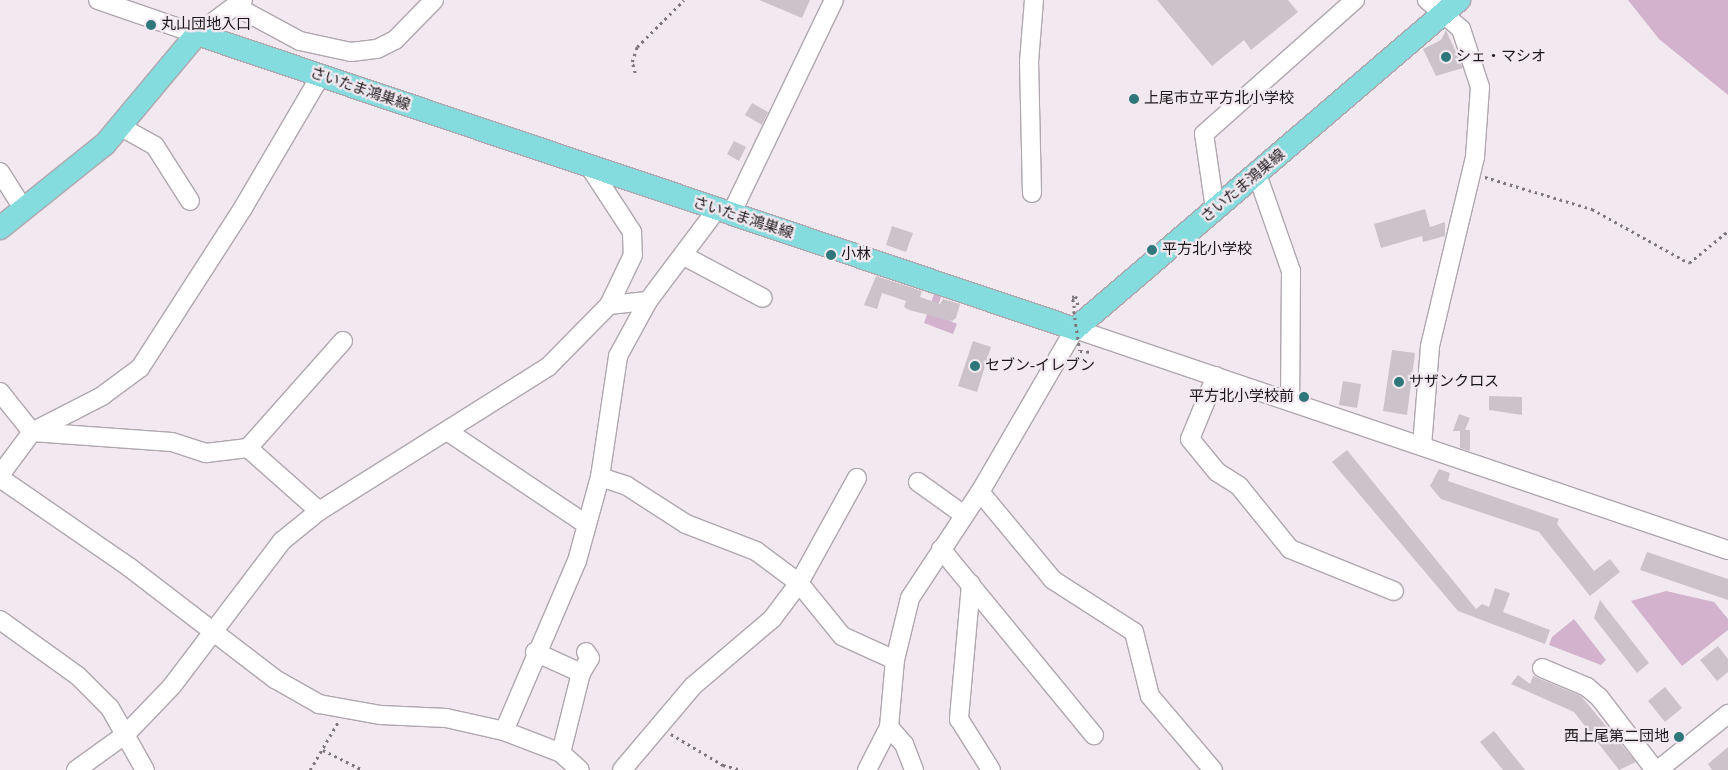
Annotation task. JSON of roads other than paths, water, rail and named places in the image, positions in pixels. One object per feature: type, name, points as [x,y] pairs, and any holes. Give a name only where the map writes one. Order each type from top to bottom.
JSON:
[{"type":"main road","name":"さいたま鴻巣線","points":[[196,34],[1076,330],[1257,174],[1434,8],[1459,0]]},
{"type":"main road","points":[[0,228],[24,210],[121,127],[196,34]]},
{"type":"street","points":[[98,0],[196,34],[239,3],[300,41],[351,52],[377,49],[395,40],[434,0]]},
{"type":"street","points":[[504,731],[535,652],[577,561],[600,477],[618,356],[648,301],[684,256],[724,211],[834,0]]},
{"type":"street","points":[[1032,193],[1029,62],[1034,0]]},
{"type":"street","points":[[1215,209],[1204,134],[1356,0]]},
{"type":"street","points":[[1422,446],[1430,346],[1472,173],[1480,87],[1461,29],[1450,16],[1434,8]]},
{"type":"street","points":[[320,76],[243,208],[140,368],[102,396],[32,432],[0,476],[295,692],[319,704],[345,710],[446,718],[504,731],[561,753],[580,770]]},
{"type":"street","points":[[121,127],[155,146],[190,201]]},
{"type":"street","points":[[76,770],[126,734],[172,686],[282,541],[319,511],[548,368],[609,305],[632,255],[632,232],[589,166]]},
{"type":"street","points":[[0,172],[24,210]]},
{"type":"street","points":[[1257,174],[1291,271],[1290,401]]},
{"type":"street","points":[[684,256],[763,298]]},
{"type":"street","points":[[609,305],[648,301]]},
{"type":"street","points":[[867,770],[890,727],[895,660],[910,598],[941,548],[980,492],[1076,330],[1728,550]]},
{"type":"street","points":[[0,392],[32,432],[172,442],[206,453],[248,448],[343,341]]},
{"type":"street","points":[[1216,376],[1190,439],[1217,472],[1239,486],[1290,549],[1394,592]]},
{"type":"street","points":[[447,431],[586,524]]},
{"type":"street","points":[[248,448],[319,511]]},
{"type":"street","points":[[600,477],[627,486],[694,527],[756,551],[798,583],[842,636],[895,660]]},
{"type":"street","points":[[622,770],[657,726],[705,674],[763,628],[798,583],[857,478]]},
{"type":"street","points":[[918,482],[964,515]]},
{"type":"street","points":[[980,492],[1053,580],[1134,632],[1150,696],[1213,770]]},
{"type":"street","points":[[941,548],[1094,735]]},
{"type":"street","points":[[971,584],[959,719],[991,770]]},
{"type":"street","points":[[0,620],[78,676],[110,708],[145,770]]},
{"type":"street","points":[[535,652],[582,673]]},
{"type":"street","points":[[561,753],[582,673],[590,658],[586,652]]},
{"type":"street","points":[[1542,668],[1599,697],[1656,770],[1728,714]]},
{"type":"street","points":[[890,727],[904,744],[914,770]]},
{"type":"place","name":"丸山団地入口","points":[[151,25]]},
{"type":"place","name":"シェ・マシオ","points":[[1446,57]]},
{"type":"place","name":"上尾市立平方北小学校","points":[[1134,99]]},
{"type":"place","name":"平方北小学校","points":[[1152,250]]},
{"type":"place","name":"小林","points":[[831,255]]},
{"type":"place","name":"セブン-イレブン","points":[[975,366]]},
{"type":"place","name":"サザンクロス","points":[[1399,382]]},
{"type":"place","name":"平方北小学校前","points":[[1304,397]]},
{"type":"place","name":"西上尾第二団地","points":[[1679,737]]}]
